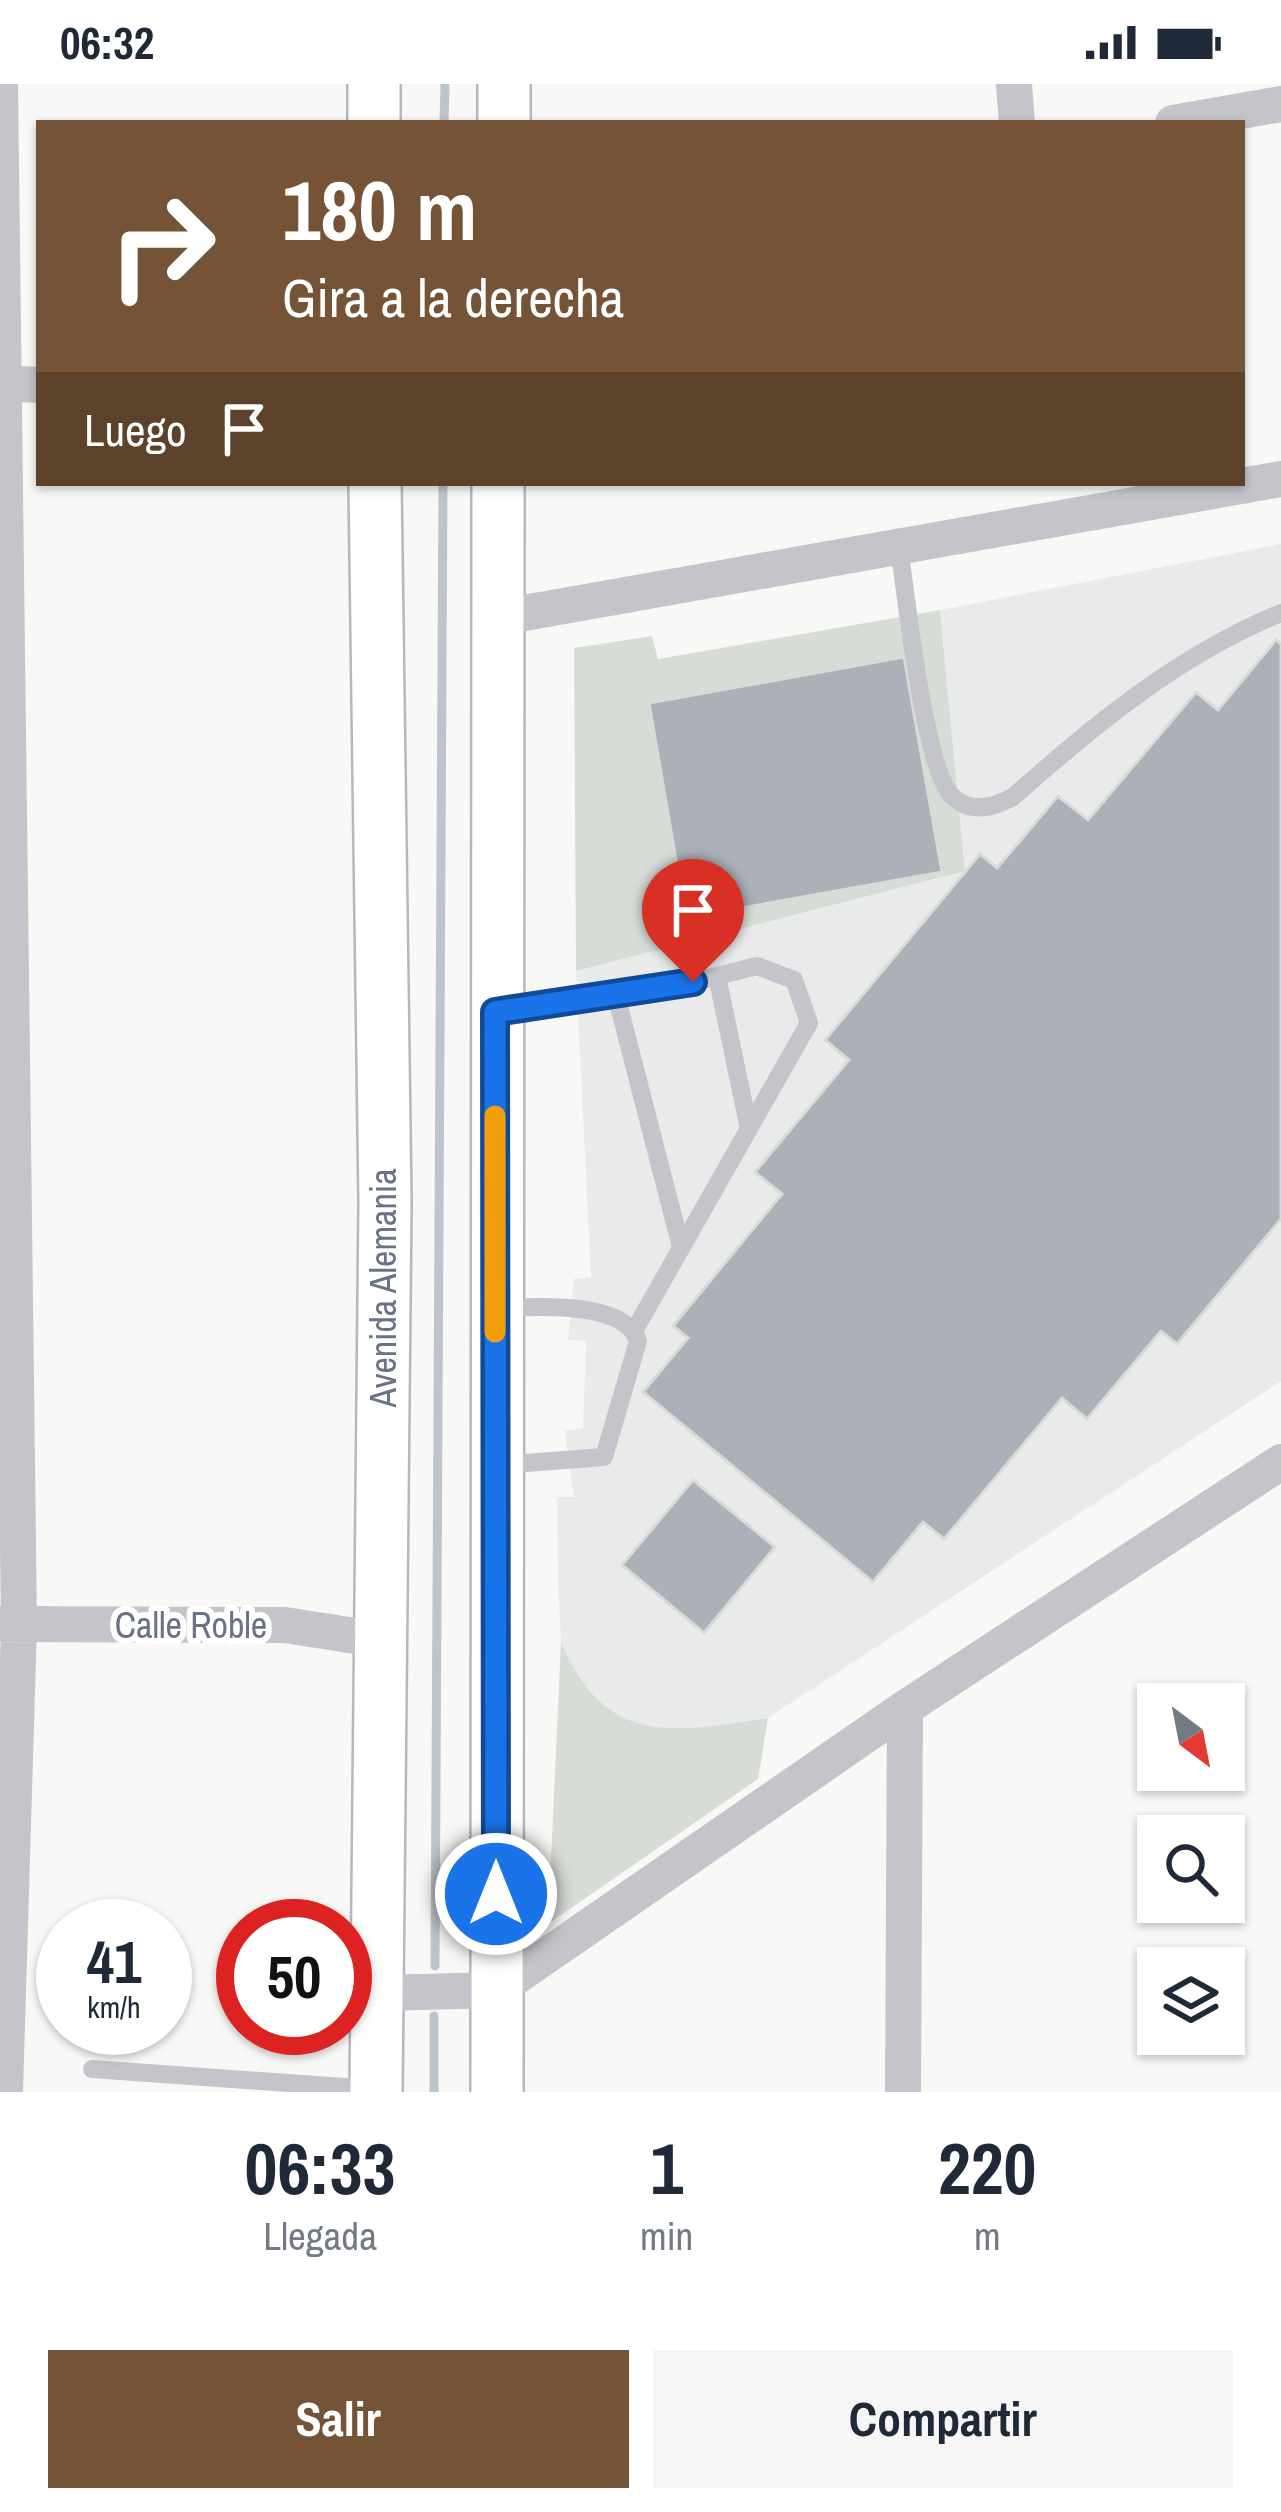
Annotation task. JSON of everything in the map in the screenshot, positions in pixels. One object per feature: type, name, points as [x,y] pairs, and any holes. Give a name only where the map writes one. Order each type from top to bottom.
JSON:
[{"type":"main road","points":[[374,84],[374,120]]},
{"type":"main road","points":[[504,84],[504,120]]},
{"type":"main road","name":"Avenida Alemania","points":[[375,486],[385,1202],[376,2091]]},
{"type":"main road","points":[[497,2092],[498,486]]},
{"type":"street","points":[[0,84],[9,1624],[5,2092]]},
{"type":"street","points":[[1014,84],[1017,120]]},
{"type":"street","points":[[1190,120],[1281,104]]},
{"type":"street","points":[[0,383],[36,385]]},
{"type":"street","points":[[1245,485],[1281,479]]},
{"type":"street","points":[[496,619],[1242,486]]},
{"type":"street","points":[[380,1993],[497,1990],[905,1708],[1281,1462]]},
{"type":"street","name":"Calle Roble","points":[[9,1624],[285,1625],[381,1640]]},
{"type":"street","points":[[903,2092],[905,1708]]},
{"type":"lane","points":[[899,547],[928,733],[949,794],[970,807],[996,807],[1135,697],[1224,637],[1281,614]]},
{"type":"lane","points":[[495,1012],[616,995],[757,966],[794,980],[809,1023],[634,1330]]},
{"type":"lane","points":[[717,976],[748,1129]]},
{"type":"lane","points":[[616,995],[681,1247]]},
{"type":"lane","points":[[495,1308],[571,1306],[634,1330],[638,1341],[604,1457],[496,1465]]},
{"type":"lane","points":[[92,2069],[376,2091]]},
{"type":"shaded area","points":[[1281,544],[1281,1381],[768,1718],[686,1730],[636,1726],[604,1709],[577,1678],[561,1642],[558,1575],[557,1497],[574,1497],[565,1431],[583,1428],[586,1341],[568,1340],[574,1279],[591,1277],[576,971],[965,871],[940,610]]},
{"type":"shaded area","points":[[940,610],[965,871],[576,971],[574,648],[652,636],[658,659]]},
{"type":"shaded area","points":[[561,1642],[579,1676],[620,1716],[671,1728],[768,1718],[758,1779],[548,1924]]},
{"type":"building","points":[[1276,640],[1281,644],[1281,1219],[1177,1344],[1161,1331],[1087,1419],[1062,1398],[944,1539],[923,1522],[873,1582],[643,1392],[688,1338],[673,1326],[782,1194],[755,1172],[849,1060],[825,1040],[980,854],[997,868],[1058,796],[1088,820],[1196,692],[1218,710]]},
{"type":"building","points":[[904,657],[942,872],[686,918],[649,703]]},
{"type":"building","points":[[693,1480],[775,1547],[704,1633],[622,1565]]},
{"type":"waterway","points":[[444,120],[445,84]]},
{"type":"waterway","points":[[435,1966],[443,486]]},
{"type":"waterway","points":[[434,2016],[434,2092]]},
{"type":"slow traffic","points":[[495,1116],[495,1332]]},
{"type":"route","points":[[496,1894],[495,1012],[693,982]]}]
